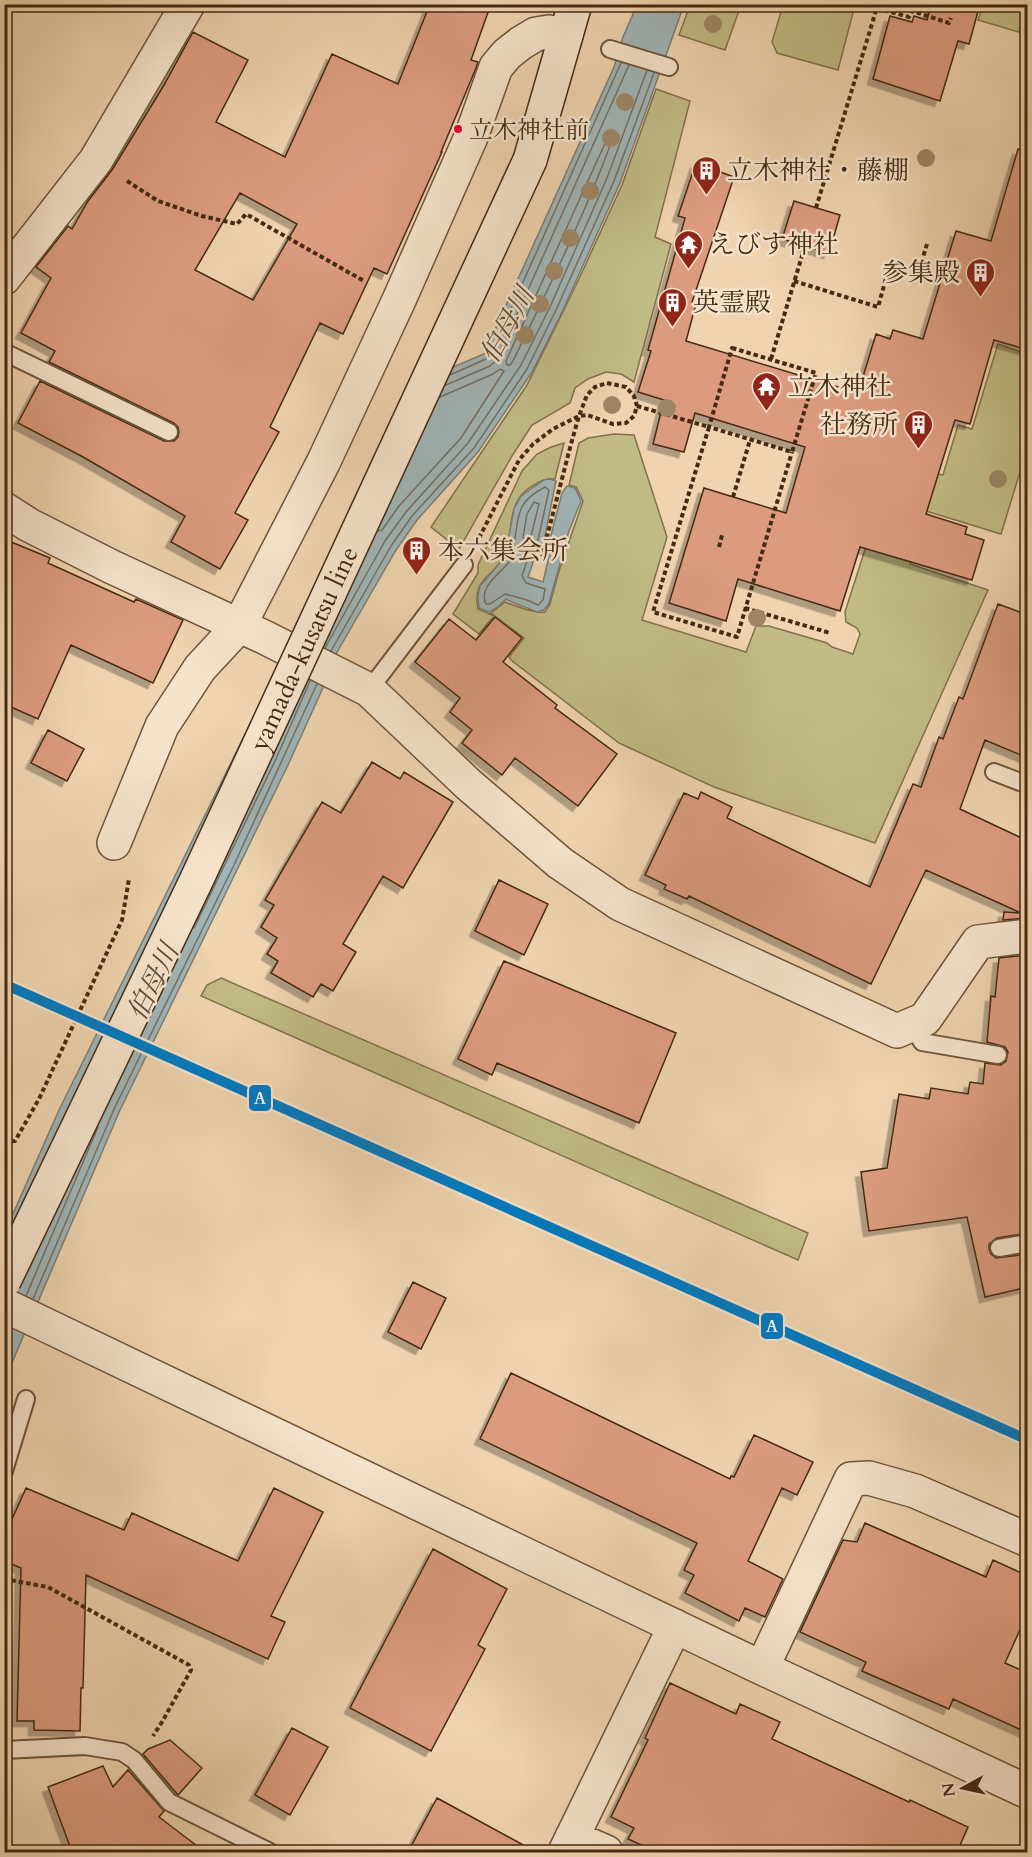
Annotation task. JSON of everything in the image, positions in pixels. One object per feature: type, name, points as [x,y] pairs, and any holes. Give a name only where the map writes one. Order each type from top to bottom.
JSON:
[{"type":"street","points":[[4,278],[96,160],[188,4]]},
{"type":"street","points":[[114,843],[162,726],[200,668],[239,626],[324,461],[471,137],[496,67],[514,48],[537,34],[549,32],[571,20]]},
{"type":"street","name":"yamada-kusatsu line","points":[[4,1281],[196,881],[530,160],[571,20]]},
{"type":"street","points":[[4,509],[29,525],[112,567],[369,690],[468,784],[560,863],[620,904],[897,1032],[925,1019],[978,942],[1028,936]]},
{"type":"street","points":[[4,1305],[762,1668],[1028,1792]]},
{"type":"street","points":[[762,1668],[851,1479],[869,1478],[915,1491],[1028,1540]]},
{"type":"street","points":[[606,1852],[568,1845],[675,1626]]},
{"type":"lane","points":[[610,49],[669,67]]},
{"type":"lane","points":[[4,352],[169,432]]},
{"type":"lane","points":[[369,690],[464,565]]},
{"type":"lane","points":[[994,772],[1028,785]]},
{"type":"lane","points":[[912,1025],[922,1042],[998,1055]]},
{"type":"lane","points":[[999,1248],[1028,1243]]},
{"type":"lane","points":[[4,1471],[26,1399]]},
{"type":"lane","points":[[4,1750],[85,1746],[122,1752],[135,1760],[169,1802],[270,1852]]},
{"type":"path","points":[[816,208],[877,6],[909,17],[912,11],[949,22],[951,18]]},
{"type":"path","points":[[96,160],[158,201],[202,216],[237,224],[246,214],[399,300]]},
{"type":"path","points":[[809,162],[829,167]]},
{"type":"path","points":[[917,277],[927,244]]},
{"type":"path","points":[[771,359],[805,246]]},
{"type":"path","points":[[794,282],[878,307],[889,268],[940,284]]},
{"type":"path","points":[[732,348],[816,373],[737,637],[653,612],[709,427],[732,348]]},
{"type":"path","points":[[464,565],[519,460],[533,444],[553,429],[579,416],[587,414],[607,423],[622,424],[634,416],[637,406],[634,396],[626,387],[607,383],[599,385],[586,396],[579,416],[542,556]]},
{"type":"path","points":[[637,406],[792,452]]},
{"type":"path","points":[[733,497],[750,440]]},
{"type":"path","points":[[719,546],[722,535]]},
{"type":"path","points":[[745,608],[830,633]]},
{"type":"path","points":[[4,1142],[15,1141],[39,1099],[122,920]]},
{"type":"path","points":[[4,1579],[48,1587],[189,1665],[191,1670],[162,1722],[135,1760]]},
{"type":"shaded area","points":[[690,5],[741,5],[725,50],[679,35]]},
{"type":"shaded area","points":[[783,5],[855,5],[838,70],[777,53],[772,42]]},
{"type":"shaded area","points":[[983,5],[1027,5],[1019,32],[978,20]]},
{"type":"shaded area","points":[[656,89],[690,101],[655,237],[671,244],[634,382],[621,374],[606,372],[588,379],[575,388],[570,403],[532,425],[459,549],[431,527],[527,385],[622,185]]},
{"type":"shaded area","points":[[998,344],[1027,354],[1027,449],[1001,534],[926,511],[937,474],[943,475],[958,425],[972,429]]},
{"type":"shaded area","points":[[614,434],[634,435],[667,537],[642,620],[746,652],[756,626],[769,626],[827,643],[853,654],[860,634],[857,628],[846,622],[845,612],[869,537],[913,551],[910,564],[988,590],[875,843],[714,787],[619,743],[509,657],[524,638],[491,613],[505,602],[531,611],[545,612],[550,604],[583,501],[576,487],[569,485],[579,443],[588,438]]},
{"type":"shaded area","points":[[564,443],[555,479],[544,480],[534,485],[519,499],[512,516],[505,554],[478,590],[478,609],[494,616],[479,634],[453,614],[478,573],[478,565],[522,471],[537,454]]},
{"type":"shaded area","points":[[221,978],[808,1233],[798,1260],[201,996],[207,985]]},
{"type":"water","name":"伯母川","points":[[637,5],[684,5],[620,183],[562,312],[532,372],[478,452],[417,520],[396,550],[332,661],[322,690],[288,765],[120,1110],[5,1379],[5,1232],[59,1110],[420,381],[484,354],[614,67],[623,37]]},
{"type":"water","points":[[544,480],[556,481],[544,541],[549,543],[562,493],[567,486],[575,488],[581,501],[569,531],[549,603],[544,610],[537,612],[506,599],[489,612],[479,608],[480,586],[505,557],[514,509],[521,496]],"holes":[[[538,548],[550,552],[543,582],[528,577]]]},
{"type":"building","points":[[430,4],[491,4],[471,60],[478,62],[476,68],[442,152],[387,274],[374,268],[343,334],[320,323],[270,427],[279,432],[235,513],[248,520],[220,569],[171,542],[185,516],[83,457],[18,423],[40,381],[164,441],[174,441],[179,432],[174,423],[49,362],[55,351],[21,333],[51,278],[36,267],[68,226],[72,229],[88,201],[112,170],[164,85],[193,32],[248,60],[216,122],[285,157],[332,54],[398,84]],"holes":[[[240,193],[297,224],[253,300],[195,270]]]},
{"type":"building","points":[[931,4],[980,4],[969,44],[958,41],[940,101],[873,79],[890,16],[912,22],[914,16],[927,20]]},
{"type":"building","points":[[1018,149],[1028,150],[1028,350],[994,340],[970,424],[955,420],[926,514],[967,527],[965,534],[984,540],[972,580],[860,547],[840,611],[738,579],[726,621],[669,603],[704,488],[786,513],[805,447],[695,413],[684,452],[653,444],[664,400],[638,392],[651,351],[648,350],[685,218],[678,216],[696,163],[734,177],[692,302],[696,304],[686,341],[858,393],[876,334],[890,339],[893,330],[923,339],[956,231],[991,241]]},
{"type":"building","points":[[794,201],[840,215],[829,253],[782,239]]},
{"type":"building","points":[[4,539],[50,558],[48,563],[134,602],[136,599],[183,620],[153,683],[71,645],[38,719],[4,704]]},
{"type":"building","points":[[998,604],[1028,615],[1028,758],[985,740],[960,809],[1028,841],[1028,918],[1003,920],[1004,912],[1021,913],[926,870],[871,984],[689,896],[687,899],[664,889],[666,885],[645,875],[684,793],[698,799],[701,792],[732,807],[727,818],[870,887],[913,784],[921,787],[939,737],[943,739],[959,697],[963,699]]},
{"type":"building","points":[[495,617],[522,638],[503,662],[557,705],[555,708],[617,754],[578,806],[515,758],[502,775],[462,743],[472,730],[450,712],[460,698],[415,662],[449,619],[476,640]]},
{"type":"building","points":[[48,730],[84,749],[67,781],[31,763]]},
{"type":"building","points":[[372,762],[400,779],[404,772],[453,802],[403,888],[383,876],[343,944],[356,952],[333,991],[321,984],[313,997],[271,973],[278,961],[267,954],[277,938],[261,927],[274,905],[265,900],[322,802],[341,813]]},
{"type":"building","points":[[499,880],[548,904],[524,955],[475,931]]},
{"type":"building","points":[[1028,955],[1028,1233],[997,1238],[989,1244],[989,1249],[996,1258],[1028,1254],[1028,1287],[985,1297],[967,1217],[869,1231],[861,1172],[887,1168],[899,1094],[929,1099],[931,1088],[968,1094],[970,1082],[983,1084],[985,1063],[1001,1065],[1006,1061],[1008,1052],[1005,1047],[987,1042],[991,996],[995,997],[999,958]]},
{"type":"building","points":[[504,961],[676,1033],[639,1123],[497,1063],[492,1075],[458,1059]]},
{"type":"building","points":[[413,1282],[446,1298],[421,1349],[388,1332]]},
{"type":"building","points":[[511,1373],[730,1479],[731,1476],[734,1477],[754,1435],[813,1462],[797,1495],[782,1488],[748,1561],[783,1579],[765,1617],[745,1608],[739,1621],[685,1593],[694,1575],[684,1570],[697,1543],[480,1439]]},
{"type":"building","points":[[26,1488],[124,1530],[132,1513],[238,1561],[274,1488],[323,1512],[271,1616],[285,1622],[268,1659],[86,1575],[80,1731],[34,1730],[34,1721],[17,1721],[21,1568],[4,1561],[4,1537]]},
{"type":"building","points":[[865,1523],[986,1577],[993,1560],[1028,1576],[1028,1612],[1005,1663],[1028,1673],[1028,1733],[953,1699],[949,1709],[862,1671],[866,1662],[800,1632],[843,1540],[857,1542]]},
{"type":"building","points":[[433,1549],[507,1589],[478,1645],[485,1649],[431,1751],[350,1708]]},
{"type":"building","points":[[670,1683],[736,1714],[740,1704],[780,1722],[772,1739],[968,1827],[957,1852],[657,1852],[628,1839],[634,1828],[611,1817],[648,1740],[645,1738]]},
{"type":"building","points":[[292,1728],[328,1747],[290,1815],[255,1795]]},
{"type":"building","points":[[170,1740],[202,1768],[178,1795],[143,1754],[148,1749]]},
{"type":"building","points":[[103,1766],[113,1787],[128,1770],[164,1811],[159,1817],[205,1852],[72,1852],[48,1787]]},
{"type":"building","points":[[437,1798],[536,1852],[408,1852]]},
{"type":"transit line","name":"A","points":[[4,984],[1028,1440]]},
{"type":"place","name":"立木神社前","points":[[458,129]]},
{"type":"place","name":"立木神社・藤棚","points":[[706,196]]},
{"type":"place","name":"えびす神社","points":[[688,270]]},
{"type":"place","name":"参集殿","points":[[981,298]]},
{"type":"place","name":"英霊殿","points":[[672,328]]},
{"type":"place","name":"立木神社","points":[[767,412]]},
{"type":"place","name":"社務所","points":[[919,450]]},
{"type":"place","name":"本六集会所","points":[[417,576]]}]
